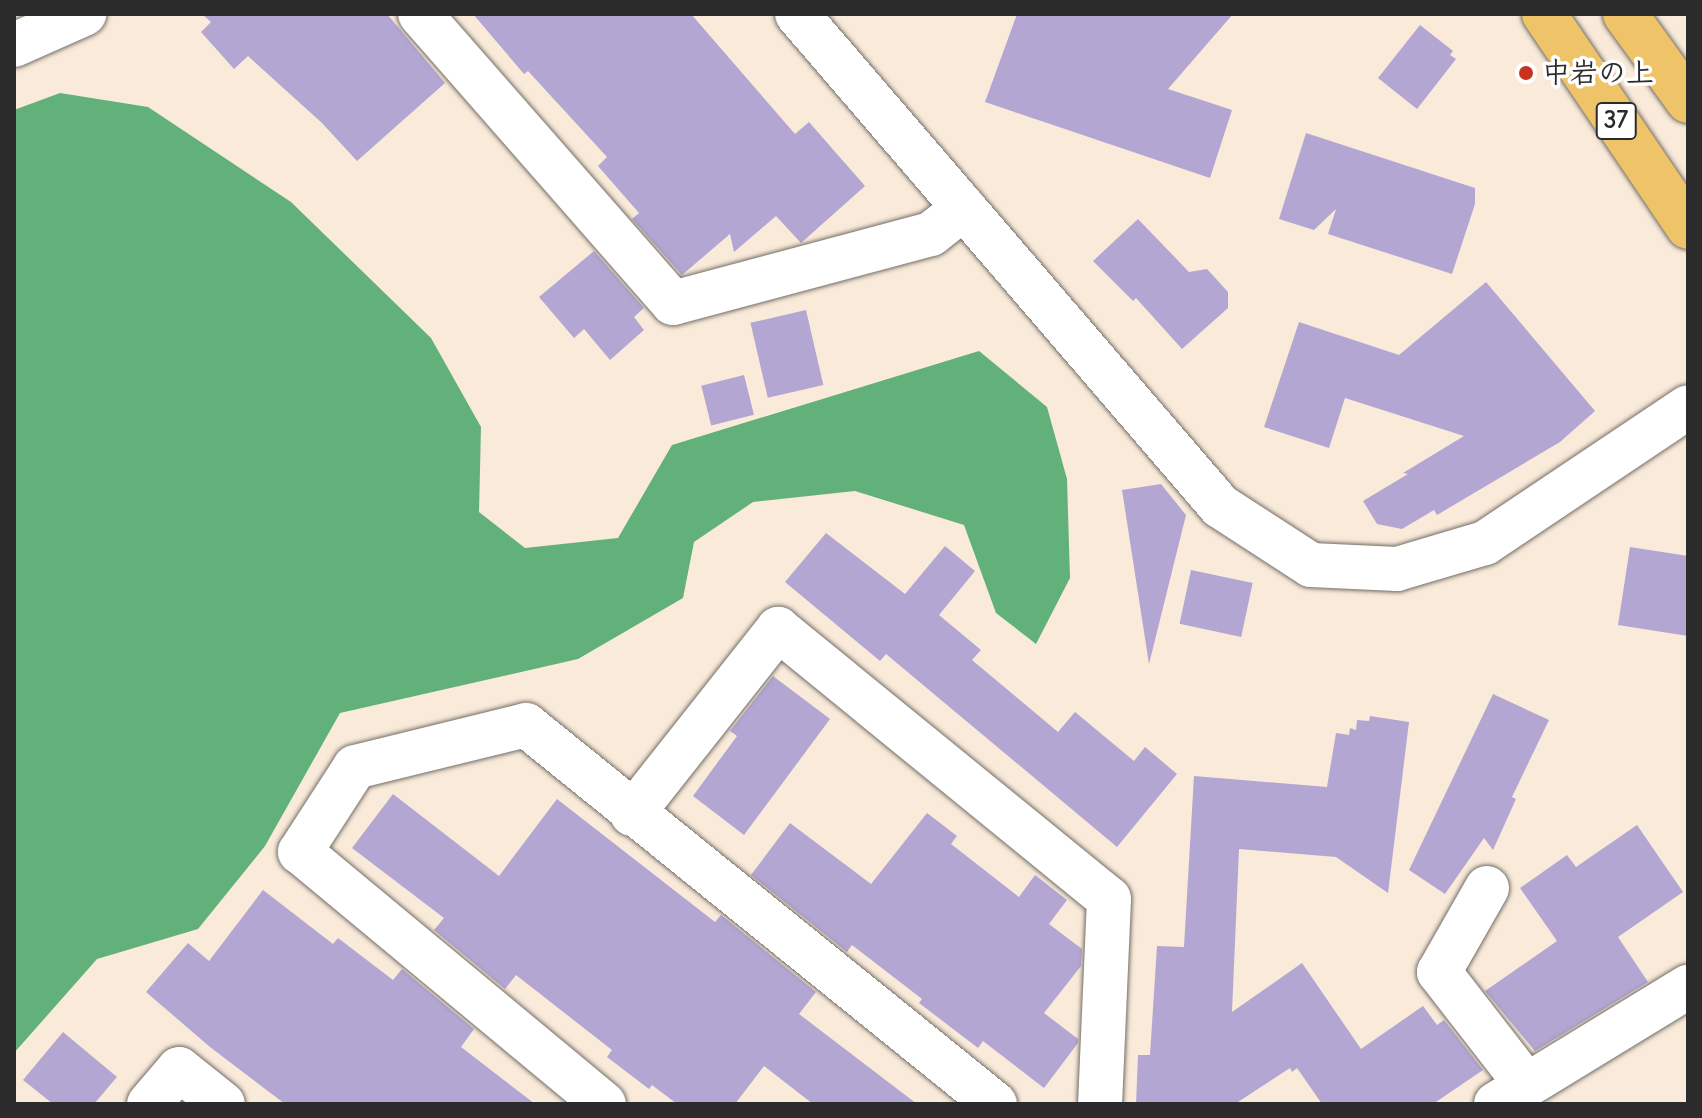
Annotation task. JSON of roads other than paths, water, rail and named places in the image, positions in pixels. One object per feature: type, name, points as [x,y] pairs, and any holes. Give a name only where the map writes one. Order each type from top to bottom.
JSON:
[{"type":"main road","name":"37","points":[[1544,14],[1688,227]]},
{"type":"main road","name":"37","points":[[1625,14],[1688,101]]},
{"type":"street","points":[[14,45],[84,14]]},
{"type":"street","points":[[420,14],[673,303],[931,234],[964,208]]},
{"type":"street","points":[[797,14],[1220,506],[1311,565],[1397,569],[1485,543],[1688,407]]},
{"type":"street","points":[[632,814],[778,629],[1109,899],[1100,1104]]},
{"type":"street","points":[[604,1104],[300,852],[355,767],[526,725],[632,814],[995,1104]]},
{"type":"street","points":[[1487,888],[1439,972],[1511,1094],[1688,987]]},
{"type":"street","points":[[149,1104],[179,1069],[223,1104]]},
{"type":"place","name":"中岩の上","points":[[1526,73]]}]
